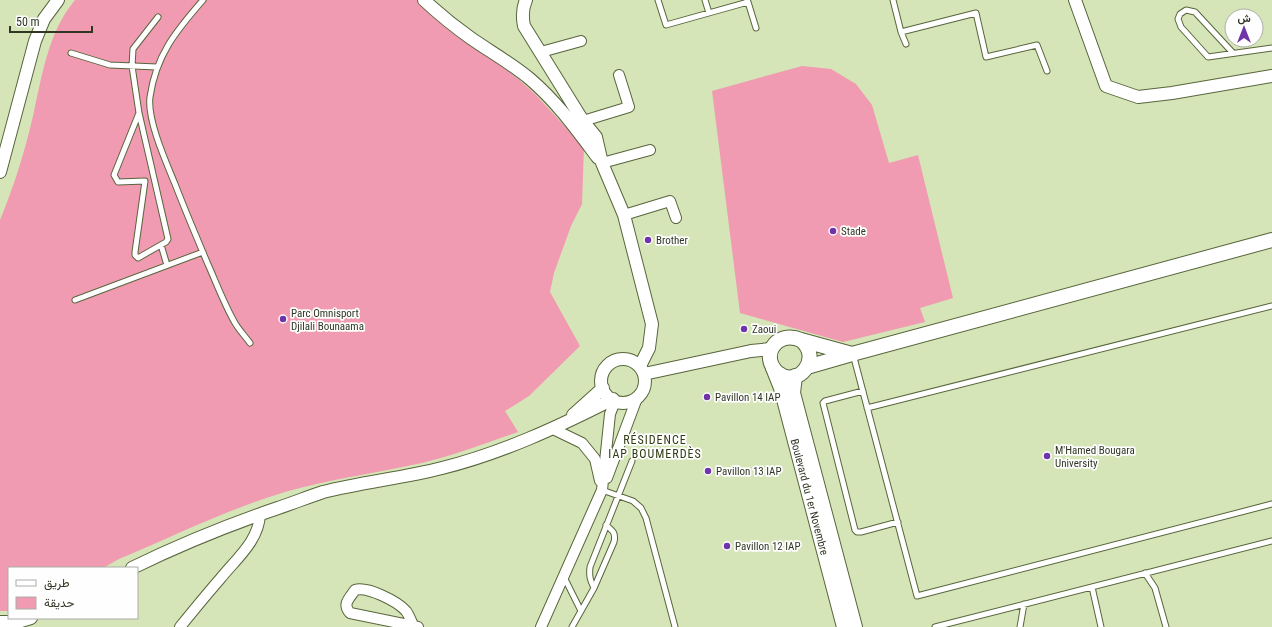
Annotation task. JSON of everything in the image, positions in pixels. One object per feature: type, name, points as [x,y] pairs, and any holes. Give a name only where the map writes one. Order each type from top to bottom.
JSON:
[{"type":"main road","points":[[807,367],[1272,240]]},
{"type":"main road","points":[[801,340],[810,352],[810,359],[807,367],[801,374],[795,376],[787,377],[779,374],[773,368],[770,358],[771,348],[777,341],[788,337],[795,337],[852,354]]},
{"type":"main road","name":"Boulevard du 1er Novembre","points":[[773,368],[781,388],[844,627]]},
{"type":"main road","name":"Boulevard du 1er Novembre","points":[[795,376],[793,393],[855,627]]},
{"type":"street","points":[[0,172],[35,41],[44,19],[58,0]]},
{"type":"street","points":[[424,0],[444,19],[531,80],[560,108],[602,164]]},
{"type":"street","points":[[526,0],[523,7],[522,17],[524,26],[583,121],[596,137],[602,164],[624,215],[652,324],[649,348],[642,370],[645,386],[637,398],[602,490],[541,627]]},
{"type":"street","points":[[1075,0],[1106,86],[1138,98],[1272,76]]},
{"type":"street","points":[[541,52],[581,41]]},
{"type":"street","points":[[583,121],[629,107],[619,75]]},
{"type":"street","points":[[602,164],[650,150]]},
{"type":"street","points":[[624,215],[670,201],[676,218]]},
{"type":"street","points":[[637,398],[624,403],[614,400],[606,394],[602,388],[601,381],[602,374],[610,363],[628,359],[642,370],[771,348]]},
{"type":"street","points":[[557,427],[602,388]]},
{"type":"street","points":[[134,567],[218,530],[322,493],[375,480],[448,466],[488,454],[557,427],[614,400]]},
{"type":"street","points":[[602,490],[610,414],[614,400]]},
{"type":"street","points":[[557,427],[582,443],[595,458],[602,490]]},
{"type":"street","points":[[180,627],[245,550],[256,534],[260,523],[260,514]]},
{"type":"street","points":[[360,588],[365,589],[384,597],[401,607],[415,626],[350,614],[346,609],[346,604],[355,590],[360,588]]},
{"type":"street","points":[[0,622],[18,625],[29,619]]},
{"type":"lane","points":[[202,0],[174,34],[160,57],[150,99],[153,121],[162,154],[203,252],[235,323],[250,342]]},
{"type":"lane","points":[[658,0],[666,25],[748,1],[756,28]]},
{"type":"lane","points":[[705,0],[708,13]]},
{"type":"lane","points":[[893,0],[906,44]]},
{"type":"lane","points":[[1233,54],[1195,12],[1186,10],[1180,14],[1178,19],[1181,27],[1208,57],[1233,54],[1272,48]]},
{"type":"lane","points":[[902,32],[976,13],[986,57],[1037,45],[1047,71]]},
{"type":"lane","points":[[145,181],[135,255],[138,258],[166,242],[168,236],[139,113],[132,66],[133,49],[158,17]]},
{"type":"lane","points":[[71,54],[110,65],[157,67]]},
{"type":"lane","points":[[139,113],[114,174],[115,179],[118,182],[154,181]]},
{"type":"lane","points":[[161,245],[167,265]]},
{"type":"lane","points":[[75,300],[203,252]]},
{"type":"lane","points":[[867,408],[1272,306]]},
{"type":"lane","points":[[852,354],[918,596],[1272,504]]},
{"type":"lane","points":[[863,391],[823,402],[855,530],[857,532],[861,532],[898,522]]},
{"type":"lane","points":[[594,588],[590,580],[590,566],[632,461]]},
{"type":"lane","points":[[602,490],[633,502],[642,508],[675,627]]},
{"type":"lane","points":[[572,627],[594,588],[616,537],[606,525]]},
{"type":"lane","points":[[935,627],[1272,541]]},
{"type":"lane","points":[[1145,573],[1156,588],[1166,627]]},
{"type":"lane","points":[[564,576],[581,611]]},
{"type":"lane","points":[[1092,587],[1102,627]]},
{"type":"lane","points":[[1020,627],[1024,604]]},
{"type":"green space","name":"Parc Omnisport Djilali Bounaama","points":[[75,0],[423,0],[470,43],[517,78],[535,94],[584,147],[582,204],[571,226],[554,273],[550,292],[580,346],[529,396],[505,411],[518,432],[434,460],[319,483],[285,492],[243,506],[201,523],[119,559],[105,567],[8,567],[8,611],[0,611],[0,220],[23,155],[47,55],[58,26]]},
{"type":"green space","name":"Stade","points":[[802,66],[831,69],[856,84],[872,105],[889,163],[918,155],[953,298],[920,308],[925,322],[843,342],[740,313],[712,91]]},
{"type":"place","name":"Stade","points":[[833,231]]},
{"type":"place","name":"Brother","points":[[648,240]]},
{"type":"place","name":"Parc Omnisport Djilali Bounaama","points":[[283,319]]},
{"type":"place","name":"Zaoui","points":[[744,329]]},
{"type":"place","name":"Pavillon 14 IAP","points":[[707,397]]},
{"type":"place","name":"M'Hamed Bougara University","points":[[1047,456]]},
{"type":"place","name":"Pavillon 13 IAP","points":[[708,471]]},
{"type":"place","name":"Pavillon 12 IAP","points":[[727,546]]},
{"type":"district","name":"RÉSIDENCE IAP BOUMERDÈS","points":[[655,447]]}]
